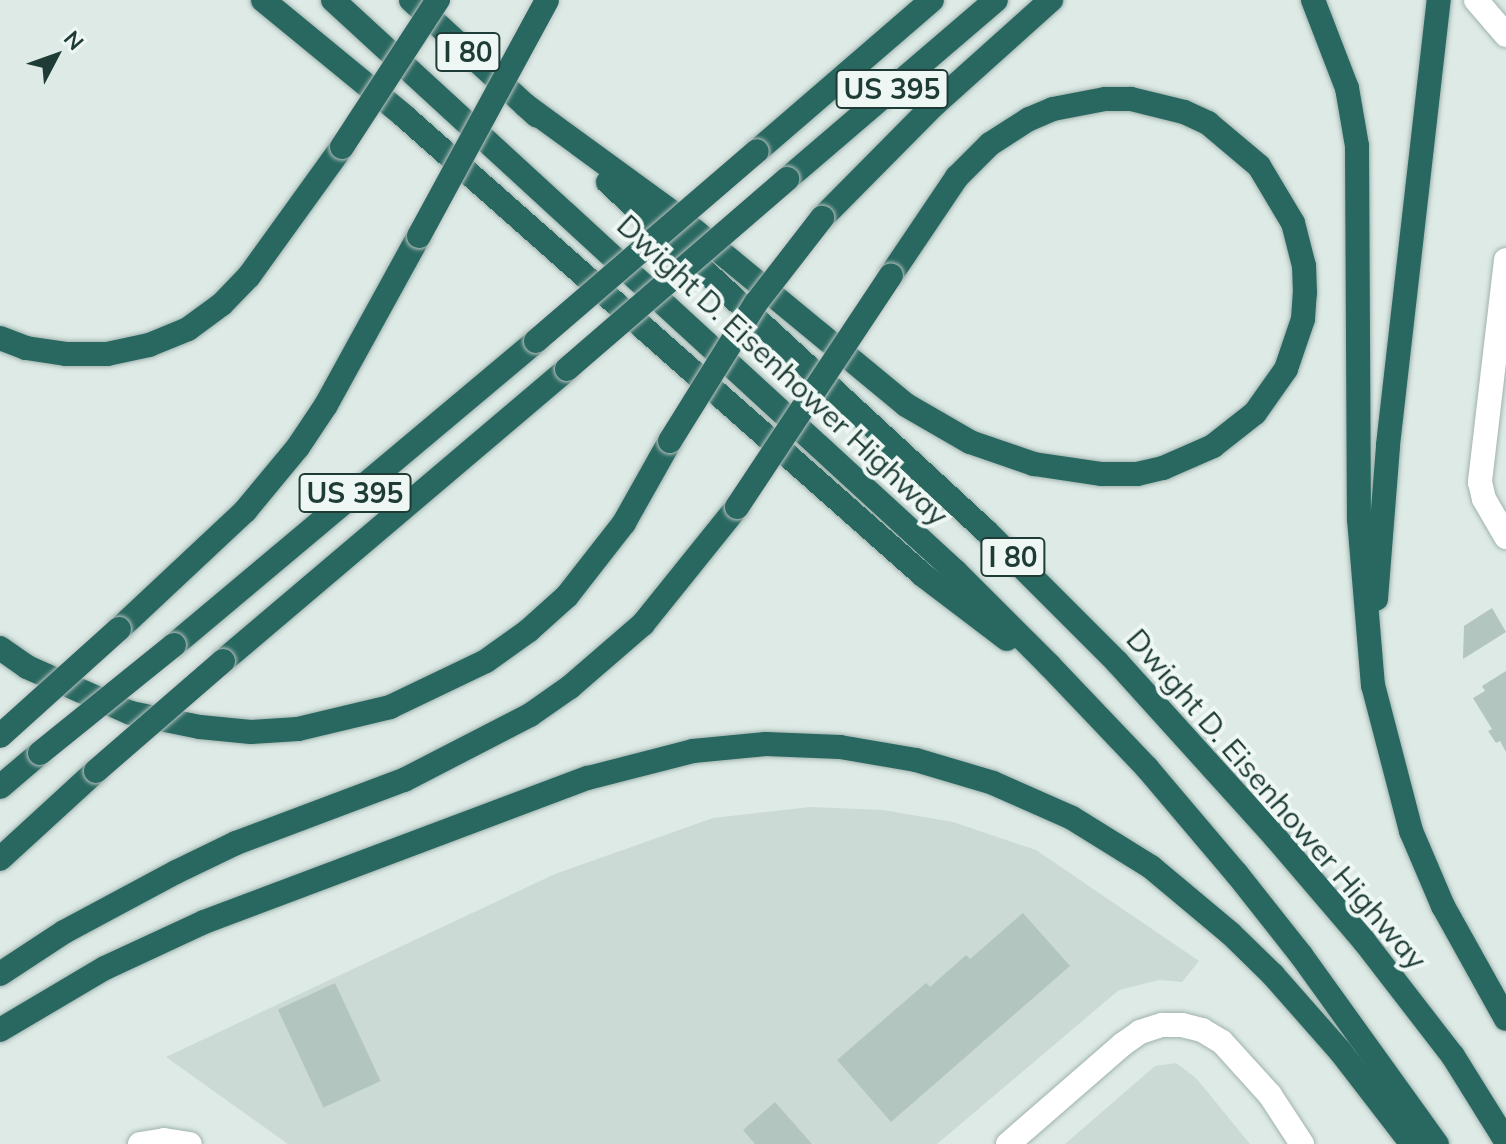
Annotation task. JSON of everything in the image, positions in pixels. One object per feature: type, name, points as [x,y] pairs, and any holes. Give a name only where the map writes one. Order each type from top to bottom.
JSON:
[{"type":"highway","points":[[263,0],[404,116],[924,576],[984,624],[1049,665]]},
{"type":"highway","name":"Dwight D. Eisenhower Highway","points":[[333,0],[956,572],[1049,665],[1147,768],[1237,874],[1310,967],[1437,1144]]},
{"type":"highway","name":"Dwight D. Eisenhower Highway","points":[[411,0],[986,531],[1117,662],[1364,941],[1453,1056],[1506,1141]]},
{"type":"highway","points":[[0,338],[26,348],[66,354],[107,354],[149,345],[188,329],[222,304],[249,276],[342,147],[438,0]]},
{"type":"highway","points":[[0,736],[228,528],[298,447],[326,405],[547,0]]},
{"type":"highway","name":"US 395","points":[[0,787],[536,341],[932,0]]},
{"type":"highway","name":"US 395","points":[[0,859],[223,661],[996,0]]},
{"type":"highway","points":[[0,648],[27,667],[119,709],[200,727],[251,732],[298,729],[390,707],[486,661],[528,631],[567,596],[624,523],[670,441],[756,303],[822,218],[935,104],[1051,0]]},
{"type":"highway","points":[[1313,0],[1347,88],[1357,146],[1360,551],[1373,685],[1411,831],[1443,906],[1506,1019]]},
{"type":"highway","points":[[1373,685],[1386,458],[1439,0]]},
{"type":"highway","points":[[0,974],[64,932],[236,843],[433,767],[530,715],[594,667],[643,624],[737,507],[891,275],[957,177],[990,144],[1029,119],[1053,109],[1105,99],[1131,99],[1184,112],[1208,123],[1259,166],[1293,223],[1304,266],[1303,319],[1286,369],[1255,413],[1213,446],[1176,464],[1137,474],[1102,474],[1034,464],[970,442],[906,405],[672,212],[525,105]]},
{"type":"highway","points":[[0,1030],[105,968],[192,927],[588,778],[657,757],[717,748],[766,744],[840,747],[916,760],[993,783],[1072,818],[1151,867],[1273,975],[1340,1051],[1412,1144]]},
{"type":"street","points":[[1476,0],[1506,35]]},
{"type":"street","points":[[1506,260],[1480,482],[1484,499],[1506,537]]},
{"type":"street","points":[[1008,1144],[1123,1044],[1140,1032],[1162,1025],[1182,1025],[1202,1030],[1222,1042],[1270,1095],[1302,1144]]},
{"type":"street","points":[[152,1142],[190,1144]]},
{"type":"shaded area","points":[[810,807],[883,810],[953,822],[1036,850],[1199,961],[1182,982],[1159,980],[1119,990],[937,1144],[288,1144],[166,1057],[555,874],[713,818]]},
{"type":"shaded area","points":[[1176,1063],[1196,1078],[1250,1144],[1065,1144],[1155,1066]]},
{"type":"building","points":[[1492,608],[1506,632],[1463,659],[1464,626]]},
{"type":"building","points":[[1506,671],[1506,752],[1500,741],[1496,743],[1488,731],[1492,729],[1473,698],[1485,691],[1482,686]]},
{"type":"building","points":[[1023,913],[1070,966],[891,1122],[837,1060],[926,983],[930,987],[966,955],[970,959]]},
{"type":"building","points":[[335,983],[381,1081],[324,1108],[278,1010]]},
{"type":"building","points":[[775,1102],[812,1144],[755,1144],[743,1130]]}]
